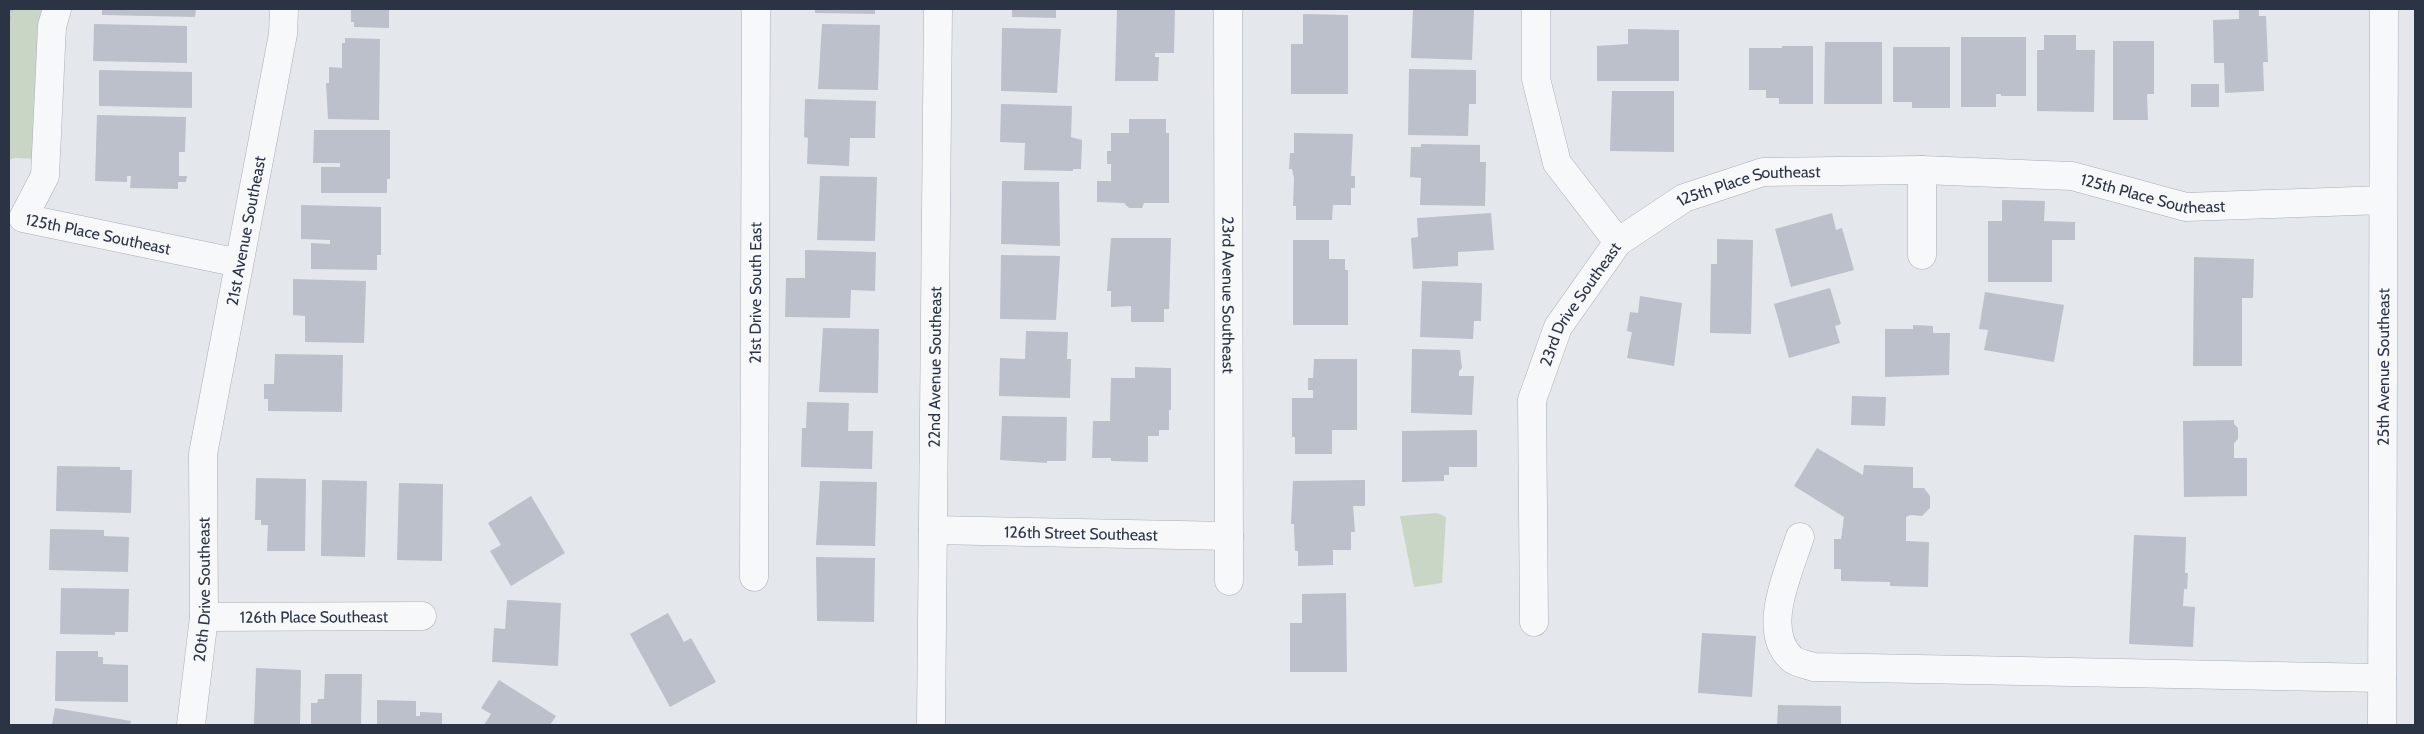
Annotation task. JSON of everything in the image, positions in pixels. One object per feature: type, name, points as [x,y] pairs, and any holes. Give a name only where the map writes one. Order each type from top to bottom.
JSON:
[{"type":"street","name":"125th Place Southeast","points":[[57,9],[52,26],[46,176],[23,218],[239,263]]},
{"type":"street","name":"21st Avenue Southeast","points":[[203,454],[283,34],[284,9]]},
{"type":"street","name":"21st Drive South East","points":[[754,577],[756,9]]},
{"type":"street","name":"22nd Avenue Southeast","points":[[931,725],[938,9]]},
{"type":"street","name":"23rd Avenue Southeast","points":[[1228,9],[1229,581]]},
{"type":"street","name":"23rd Drive Southeast","points":[[1534,622],[1532,400],[1558,327],[1618,242],[1557,163],[1536,79],[1536,9]]},
{"type":"street","name":"25th Avenue Southeast","points":[[2382,725],[2384,9]]},
{"type":"street","name":"125th Place Southeast","points":[[1618,242],[1684,198],[1763,172],[1922,170],[2072,176],[2186,206],[2383,200]]},
{"type":"street","points":[[1922,170],[1922,255]]},
{"type":"street","name":"20th Drive Southeast","points":[[192,725],[204,616],[203,454]]},
{"type":"street","name":"126th Street Southeast","points":[[933,530],[1229,536]]},
{"type":"street","points":[[1800,537],[1778,606],[1777,633],[1783,649],[1794,660],[1814,667],[2382,678]]},
{"type":"street","name":"126th Place Southeast","points":[[204,616],[422,616]]},
{"type":"path","points":[[9,20],[12,9]]},
{"type":"green space","points":[[9,9],[46,9],[37,159],[15,158],[9,160]]},
{"type":"green space","points":[[1437,513],[1446,517],[1442,583],[1414,587],[1400,516]]},
{"type":"building","points":[[102,9],[196,9],[195,17],[102,15]]},
{"type":"building","points":[[351,9],[389,9],[389,28],[354,27],[354,22],[351,22]]},
{"type":"building","points":[[815,9],[875,9],[875,14],[815,13]]},
{"type":"building","points":[[1012,9],[1056,9],[1056,18],[1012,17]]},
{"type":"building","points":[[1117,9],[1175,9],[1174,53],[1155,53],[1155,57],[1159,57],[1158,81],[1115,81]]},
{"type":"building","points":[[1413,9],[1474,9],[1472,60],[1411,58]]},
{"type":"building","points":[[2239,9],[2259,9],[2259,16],[2266,16],[2268,62],[2263,62],[2264,91],[2225,93],[2224,63],[2214,63],[2213,20],[2239,19]]},
{"type":"building","points":[[1303,14],[1348,15],[1348,94],[1291,94],[1291,44],[1303,44]]},
{"type":"building","points":[[94,24],[187,26],[187,63],[93,61]]},
{"type":"building","points":[[822,24],[880,25],[878,90],[818,89]]},
{"type":"building","points":[[1002,28],[1061,29],[1057,93],[1001,91]]},
{"type":"building","points":[[1628,29],[1679,30],[1679,81],[1597,81],[1597,46],[1628,44]]},
{"type":"building","points":[[2044,35],[2076,35],[2076,50],[2095,50],[2094,112],[2037,111],[2037,50],[2044,50]]},
{"type":"building","points":[[1961,37],[2026,37],[2026,96],[2001,96],[2001,94],[1996,94],[1996,107],[1961,107]]},
{"type":"building","points":[[345,38],[380,39],[379,120],[328,119],[326,83],[329,83],[329,67],[342,68],[342,43],[345,43]]},
{"type":"building","points":[[2113,41],[2154,41],[2154,94],[2147,94],[2148,120],[2113,120]]},
{"type":"building","points":[[1825,42],[1882,42],[1882,104],[1824,104]]},
{"type":"building","points":[[1782,46],[1813,46],[1813,104],[1779,104],[1779,98],[1766,98],[1766,90],[1749,90],[1749,48],[1782,48]]},
{"type":"building","points":[[1893,47],[1950,47],[1950,108],[1912,108],[1912,102],[1893,102]]},
{"type":"building","points":[[1409,69],[1476,70],[1476,104],[1469,104],[1468,136],[1408,135]]},
{"type":"building","points":[[99,70],[192,72],[192,108],[99,106]]},
{"type":"building","points":[[2191,84],[2219,84],[2219,107],[2191,107]]},
{"type":"building","points":[[1612,91],[1674,91],[1674,152],[1610,151]]},
{"type":"building","points":[[805,99],[876,101],[875,138],[850,138],[849,166],[807,164],[808,138],[804,137]]},
{"type":"building","points":[[1001,104],[1072,106],[1071,137],[1082,140],[1081,169],[1073,169],[1073,171],[1024,170],[1025,143],[1000,142]]},
{"type":"building","points":[[97,115],[186,117],[185,152],[179,152],[179,176],[187,176],[186,182],[178,182],[178,189],[130,188],[131,176],[127,176],[127,182],[95,181]]},
{"type":"building","points":[[1129,119],[1166,119],[1166,133],[1169,133],[1169,203],[1144,203],[1142,208],[1129,208],[1124,203],[1097,202],[1097,181],[1111,181],[1111,164],[1107,164],[1107,151],[1111,151],[1111,133],[1129,133]]},
{"type":"building","points":[[314,130],[390,130],[390,179],[387,179],[387,193],[321,193],[321,167],[340,167],[340,163],[313,163]]},
{"type":"building","points":[[1294,133],[1353,134],[1351,176],[1355,176],[1355,188],[1351,188],[1351,205],[1333,205],[1332,220],[1296,220],[1296,206],[1293,206],[1294,178],[1292,169],[1289,169],[1290,153],[1294,153]]},
{"type":"building","points":[[1421,144],[1480,145],[1480,162],[1486,162],[1485,206],[1420,205],[1421,178],[1410,177],[1411,147],[1421,147]]},
{"type":"building","points":[[820,176],[877,177],[875,241],[817,240]]},
{"type":"building","points":[[1002,181],[1059,182],[1060,246],[1001,244]]},
{"type":"building","points":[[2002,200],[2045,201],[2044,221],[2075,222],[2075,240],[2052,240],[2052,282],[1988,282],[1988,221],[2002,221]]},
{"type":"building","points":[[301,205],[381,207],[381,255],[377,255],[377,270],[311,269],[311,243],[330,244],[330,240],[301,239]]},
{"type":"building","points":[[1491,213],[1494,250],[1458,252],[1458,266],[1413,269],[1411,238],[1418,237],[1417,218]]},
{"type":"building","points":[[1832,213],[1836,230],[1842,228],[1854,270],[1791,287],[1775,229]]},
{"type":"building","points":[[1111,238],[1171,238],[1169,309],[1164,309],[1164,322],[1131,322],[1131,306],[1111,307],[1111,291],[1107,291]]},
{"type":"building","points":[[1717,239],[1753,240],[1751,334],[1710,333],[1711,264],[1717,264]]},
{"type":"building","points":[[1293,240],[1329,240],[1329,259],[1345,259],[1345,270],[1348,270],[1348,325],[1293,325]]},
{"type":"building","points":[[805,250],[876,252],[875,291],[851,290],[850,318],[785,317],[786,278],[805,278]]},
{"type":"building","points":[[1001,255],[1060,256],[1056,320],[1000,319]]},
{"type":"building","points":[[2194,257],[2254,259],[2253,298],[2242,298],[2242,366],[2193,366]]},
{"type":"building","points":[[293,279],[366,281],[364,343],[305,342],[305,316],[293,315]]},
{"type":"building","points":[[1422,281],[1482,283],[1481,321],[1474,321],[1473,339],[1420,337]]},
{"type":"building","points":[[1830,288],[1841,324],[1835,326],[1840,343],[1789,358],[1774,304]]},
{"type":"building","points":[[1985,292],[2064,305],[2054,362],[1984,350],[1988,330],[1979,329]]},
{"type":"building","points":[[1640,296],[1682,303],[1674,366],[1627,358],[1632,332],[1627,331],[1630,312],[1638,313]]},
{"type":"building","points":[[1913,325],[1933,326],[1933,333],[1950,333],[1949,375],[1885,377],[1885,329],[1913,329]]},
{"type":"building","points":[[823,328],[879,329],[878,393],[819,392]]},
{"type":"building","points":[[1026,331],[1068,332],[1067,359],[1071,359],[1070,398],[999,396],[1000,358],[1025,359]]},
{"type":"building","points":[[1412,349],[1460,350],[1462,368],[1459,371],[1459,376],[1474,376],[1472,415],[1411,413]]},
{"type":"building","points":[[275,354],[343,355],[342,412],[268,411],[268,399],[264,399],[264,384],[274,384]]},
{"type":"building","points":[[1314,359],[1357,359],[1357,430],[1332,430],[1332,454],[1295,454],[1295,437],[1292,437],[1292,398],[1313,398],[1313,390],[1308,390],[1308,378],[1313,378]]},
{"type":"building","points":[[1135,367],[1171,368],[1169,430],[1159,430],[1159,436],[1148,436],[1148,462],[1111,461],[1111,458],[1092,458],[1093,421],[1110,421],[1111,378],[1135,378]]},
{"type":"building","points":[[1852,396],[1886,397],[1885,426],[1851,425]]},
{"type":"building","points":[[807,402],[849,403],[848,431],[873,431],[872,469],[801,467],[802,428],[806,428]]},
{"type":"building","points":[[1002,416],[1067,417],[1066,461],[1047,461],[1047,463],[1000,460]]},
{"type":"building","points":[[2234,420],[2234,424],[2238,428],[2238,439],[2234,443],[2234,458],[2247,458],[2247,496],[2184,497],[2183,421]]},
{"type":"building","points":[[1477,430],[1477,467],[1449,467],[1449,475],[1444,475],[1444,481],[1402,482],[1402,431]]},
{"type":"building","points":[[1817,448],[1863,475],[1864,465],[1913,467],[1913,488],[1924,488],[1930,496],[1930,508],[1922,516],[1910,515],[1906,517],[1906,541],[1929,542],[1928,587],[1890,586],[1890,582],[1841,581],[1841,569],[1834,569],[1834,539],[1841,539],[1844,517],[1794,486]]},
{"type":"building","points":[[57,466],[120,467],[120,470],[132,470],[131,513],[56,511]]},
{"type":"building","points":[[256,478],[306,479],[305,551],[267,551],[268,525],[261,525],[261,520],[255,520]]},
{"type":"building","points":[[322,480],[367,481],[365,557],[321,556]]},
{"type":"building","points":[[1365,480],[1365,506],[1353,506],[1355,532],[1351,532],[1351,550],[1333,550],[1333,565],[1298,566],[1298,551],[1295,551],[1294,524],[1291,524],[1293,481]]},
{"type":"building","points":[[820,481],[877,482],[875,546],[816,545]]},
{"type":"building","points":[[399,483],[443,484],[442,561],[397,560]]},
{"type":"building","points":[[531,496],[565,553],[511,586],[490,551],[501,545],[488,523]]},
{"type":"building","points":[[50,529],[104,530],[104,536],[129,537],[128,572],[49,570]]},
{"type":"building","points":[[2134,535],[2186,537],[2185,573],[2188,573],[2187,589],[2184,589],[2183,606],[2195,607],[2193,647],[2129,644]]},
{"type":"building","points":[[816,557],[875,558],[874,622],[817,621]]},
{"type":"building","points":[[61,588],[129,589],[128,632],[115,632],[115,635],[60,634]]},
{"type":"building","points":[[1346,593],[1347,672],[1290,672],[1290,623],[1302,623],[1302,594]]},
{"type":"building","points":[[507,600],[561,603],[558,666],[492,662],[494,628],[505,629]]},
{"type":"building","points":[[668,613],[684,642],[691,638],[716,682],[670,707],[630,634]]},
{"type":"building","points":[[1702,633],[1756,636],[1752,697],[1698,693]]},
{"type":"building","points":[[56,651],[98,651],[98,657],[103,657],[103,664],[128,665],[128,702],[55,701]]},
{"type":"building","points":[[256,668],[301,670],[300,725],[254,725]]},
{"type":"building","points":[[325,674],[362,674],[361,725],[311,725],[311,703],[317,703],[318,699],[324,699]]},
{"type":"building","points":[[499,680],[556,716],[550,725],[484,725],[491,714],[481,708]]},
{"type":"building","points":[[377,700],[416,701],[416,716],[420,716],[420,712],[442,713],[442,725],[377,725]]},
{"type":"building","points":[[1778,705],[1841,706],[1841,725],[1777,725]]},
{"type":"building","points":[[55,708],[131,721],[130,725],[52,725]]}]
